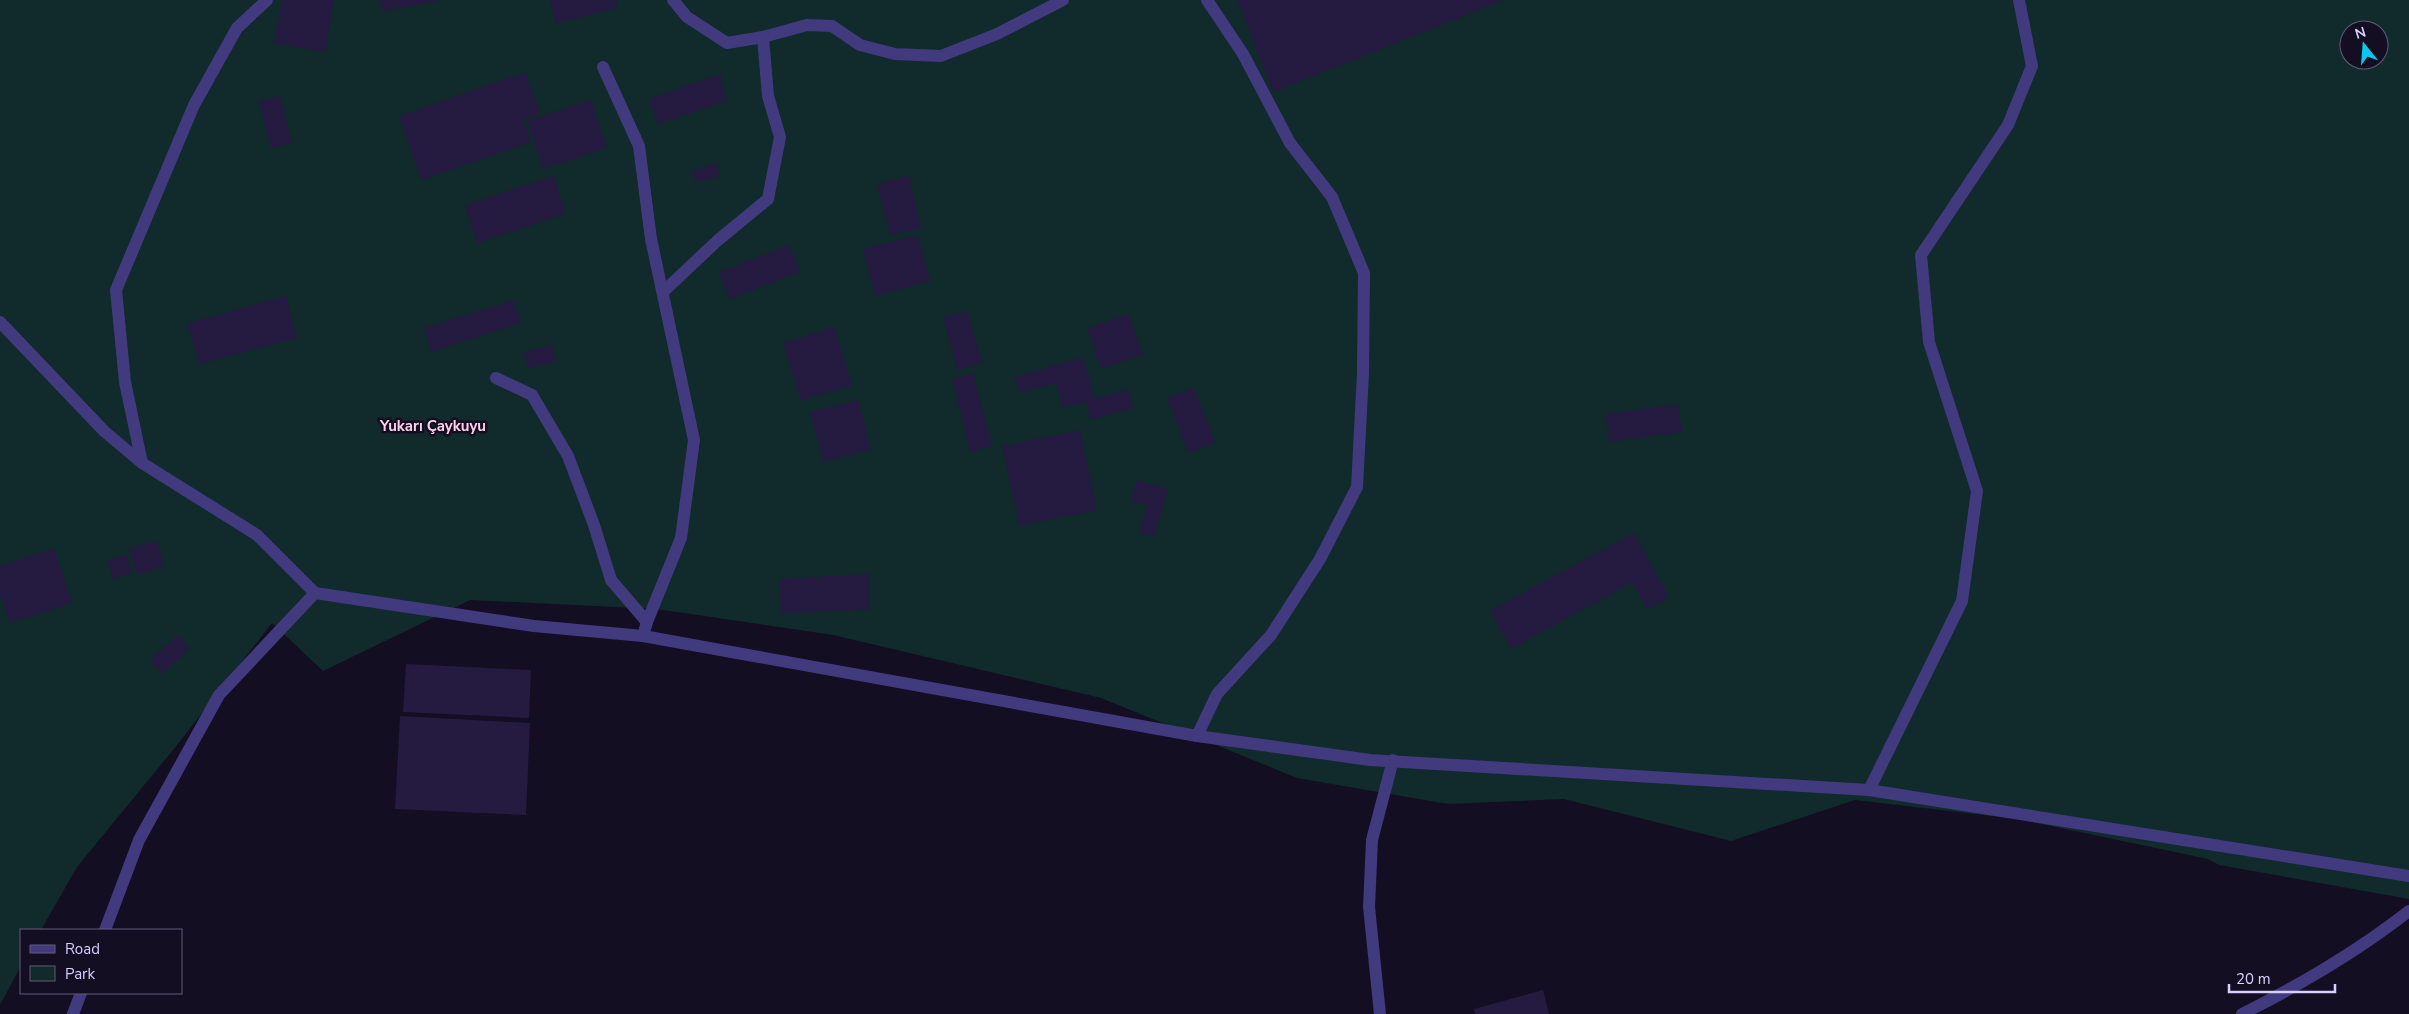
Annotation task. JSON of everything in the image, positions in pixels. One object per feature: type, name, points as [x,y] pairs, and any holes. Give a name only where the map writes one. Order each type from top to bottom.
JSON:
[{"type":"street","points":[[142,463],[125,382],[116,290],[194,104],[236,28],[267,0]]},
{"type":"street","points":[[673,0],[687,16],[727,43],[763,37],[807,25],[832,26],[860,45],[895,54],[941,56],[997,34],[1063,0]]},
{"type":"street","points":[[1197,736],[1217,694],[1271,635],[1320,559],[1357,487],[1363,372],[1364,273],[1332,198],[1290,143],[1243,54],[1207,0]]},
{"type":"street","points":[[1869,790],[1962,601],[1977,491],[1930,342],[1921,255],[2008,125],[2032,66],[2019,0]]},
{"type":"street","points":[[663,292],[717,241],[768,199],[780,136],[768,96],[763,37]]},
{"type":"street","points":[[603,67],[639,146],[651,239],[694,440],[682,538],[647,622],[644,636]]},
{"type":"street","points":[[2,326],[104,431],[142,463],[257,535],[315,593],[534,626],[644,636],[1197,736],[1370,760],[1869,790],[2409,876]]},
{"type":"street","points":[[496,378],[532,395],[568,456],[594,525],[611,580],[647,622]]},
{"type":"street","points":[[105,929],[139,840],[219,695],[315,593]]},
{"type":"street","points":[[1380,1014],[1369,907],[1372,840],[1393,760]]},
{"type":"street","points":[[2242,1014],[2286,992],[2390,926],[2409,911]]},
{"type":"street","points":[[73,1014],[81,994]]},
{"type":"green space","points":[[0,0],[2409,0],[2409,899],[2219,865],[2208,859],[2018,819],[1855,800],[1731,841],[1564,799],[1448,804],[1297,778],[1101,698],[833,635],[656,609],[470,600],[323,671],[272,623],[178,744],[77,867],[42,929],[20,929],[20,968],[0,1005]]},
{"type":"building","points":[[282,0],[334,0],[325,52],[274,43]]},
{"type":"building","points":[[380,0],[438,0],[438,1],[382,11]]},
{"type":"building","points":[[550,0],[616,0],[618,7],[556,24]]},
{"type":"building","points":[[1237,0],[1504,0],[1273,92]]},
{"type":"building","points":[[525,72],[540,113],[523,119],[531,142],[421,180],[399,116]]},
{"type":"building","points":[[720,74],[727,101],[658,124],[649,99]]},
{"type":"building","points":[[280,96],[292,143],[271,148],[259,101]]},
{"type":"building","points":[[591,100],[607,148],[543,169],[527,121]]},
{"type":"building","points":[[716,163],[720,176],[696,183],[692,171]]},
{"type":"building","points":[[553,176],[566,214],[477,243],[465,205]]},
{"type":"building","points":[[909,176],[921,228],[890,235],[877,184]]},
{"type":"building","points":[[918,235],[930,281],[875,296],[863,249]]},
{"type":"building","points":[[789,245],[800,272],[729,299],[719,272]]},
{"type":"building","points":[[286,296],[297,338],[199,364],[188,323]]},
{"type":"building","points":[[514,300],[521,323],[431,352],[424,328]]},
{"type":"building","points":[[967,311],[982,363],[957,370],[943,317]]},
{"type":"building","points":[[1129,314],[1143,355],[1101,369],[1087,328]]},
{"type":"building","points":[[834,327],[852,385],[801,401],[783,343]]},
{"type":"building","points":[[552,345],[556,361],[528,369],[524,352]]},
{"type":"building","points":[[1083,357],[1095,399],[1128,389],[1133,408],[1091,420],[1085,402],[1063,408],[1056,383],[1020,393],[1014,377]]},
{"type":"building","points":[[973,373],[992,446],[970,452],[952,379]]},
{"type":"building","points":[[1194,388],[1215,443],[1188,453],[1167,398]]},
{"type":"building","points":[[858,400],[871,449],[824,462],[810,412]]},
{"type":"building","points":[[1678,404],[1682,432],[1609,442],[1605,414]]},
{"type":"building","points":[[1080,430],[1097,510],[1019,526],[1002,446]]},
{"type":"building","points":[[1137,480],[1168,489],[1154,537],[1139,533],[1147,505],[1131,501]]},
{"type":"building","points":[[1634,533],[1669,597],[1647,609],[1632,582],[1511,649],[1490,611]]},
{"type":"building","points":[[157,541],[164,566],[137,575],[129,549]]},
{"type":"building","points":[[54,548],[72,603],[10,623],[0,594],[0,566]]},
{"type":"building","points":[[126,554],[132,573],[113,579],[108,560]]},
{"type":"building","points":[[869,574],[870,609],[781,614],[779,579]]},
{"type":"building","points":[[177,635],[190,648],[162,674],[150,660]]},
{"type":"building","points":[[406,664],[531,670],[529,718],[403,712]]},
{"type":"building","points":[[400,716],[530,723],[526,815],[395,809]]},
{"type":"building","points":[[1543,990],[1549,1014],[1475,1014],[1474,1009]]},
{"type":"district","name":"Yukarı Çaykuyu","points":[[433,426]]}]
